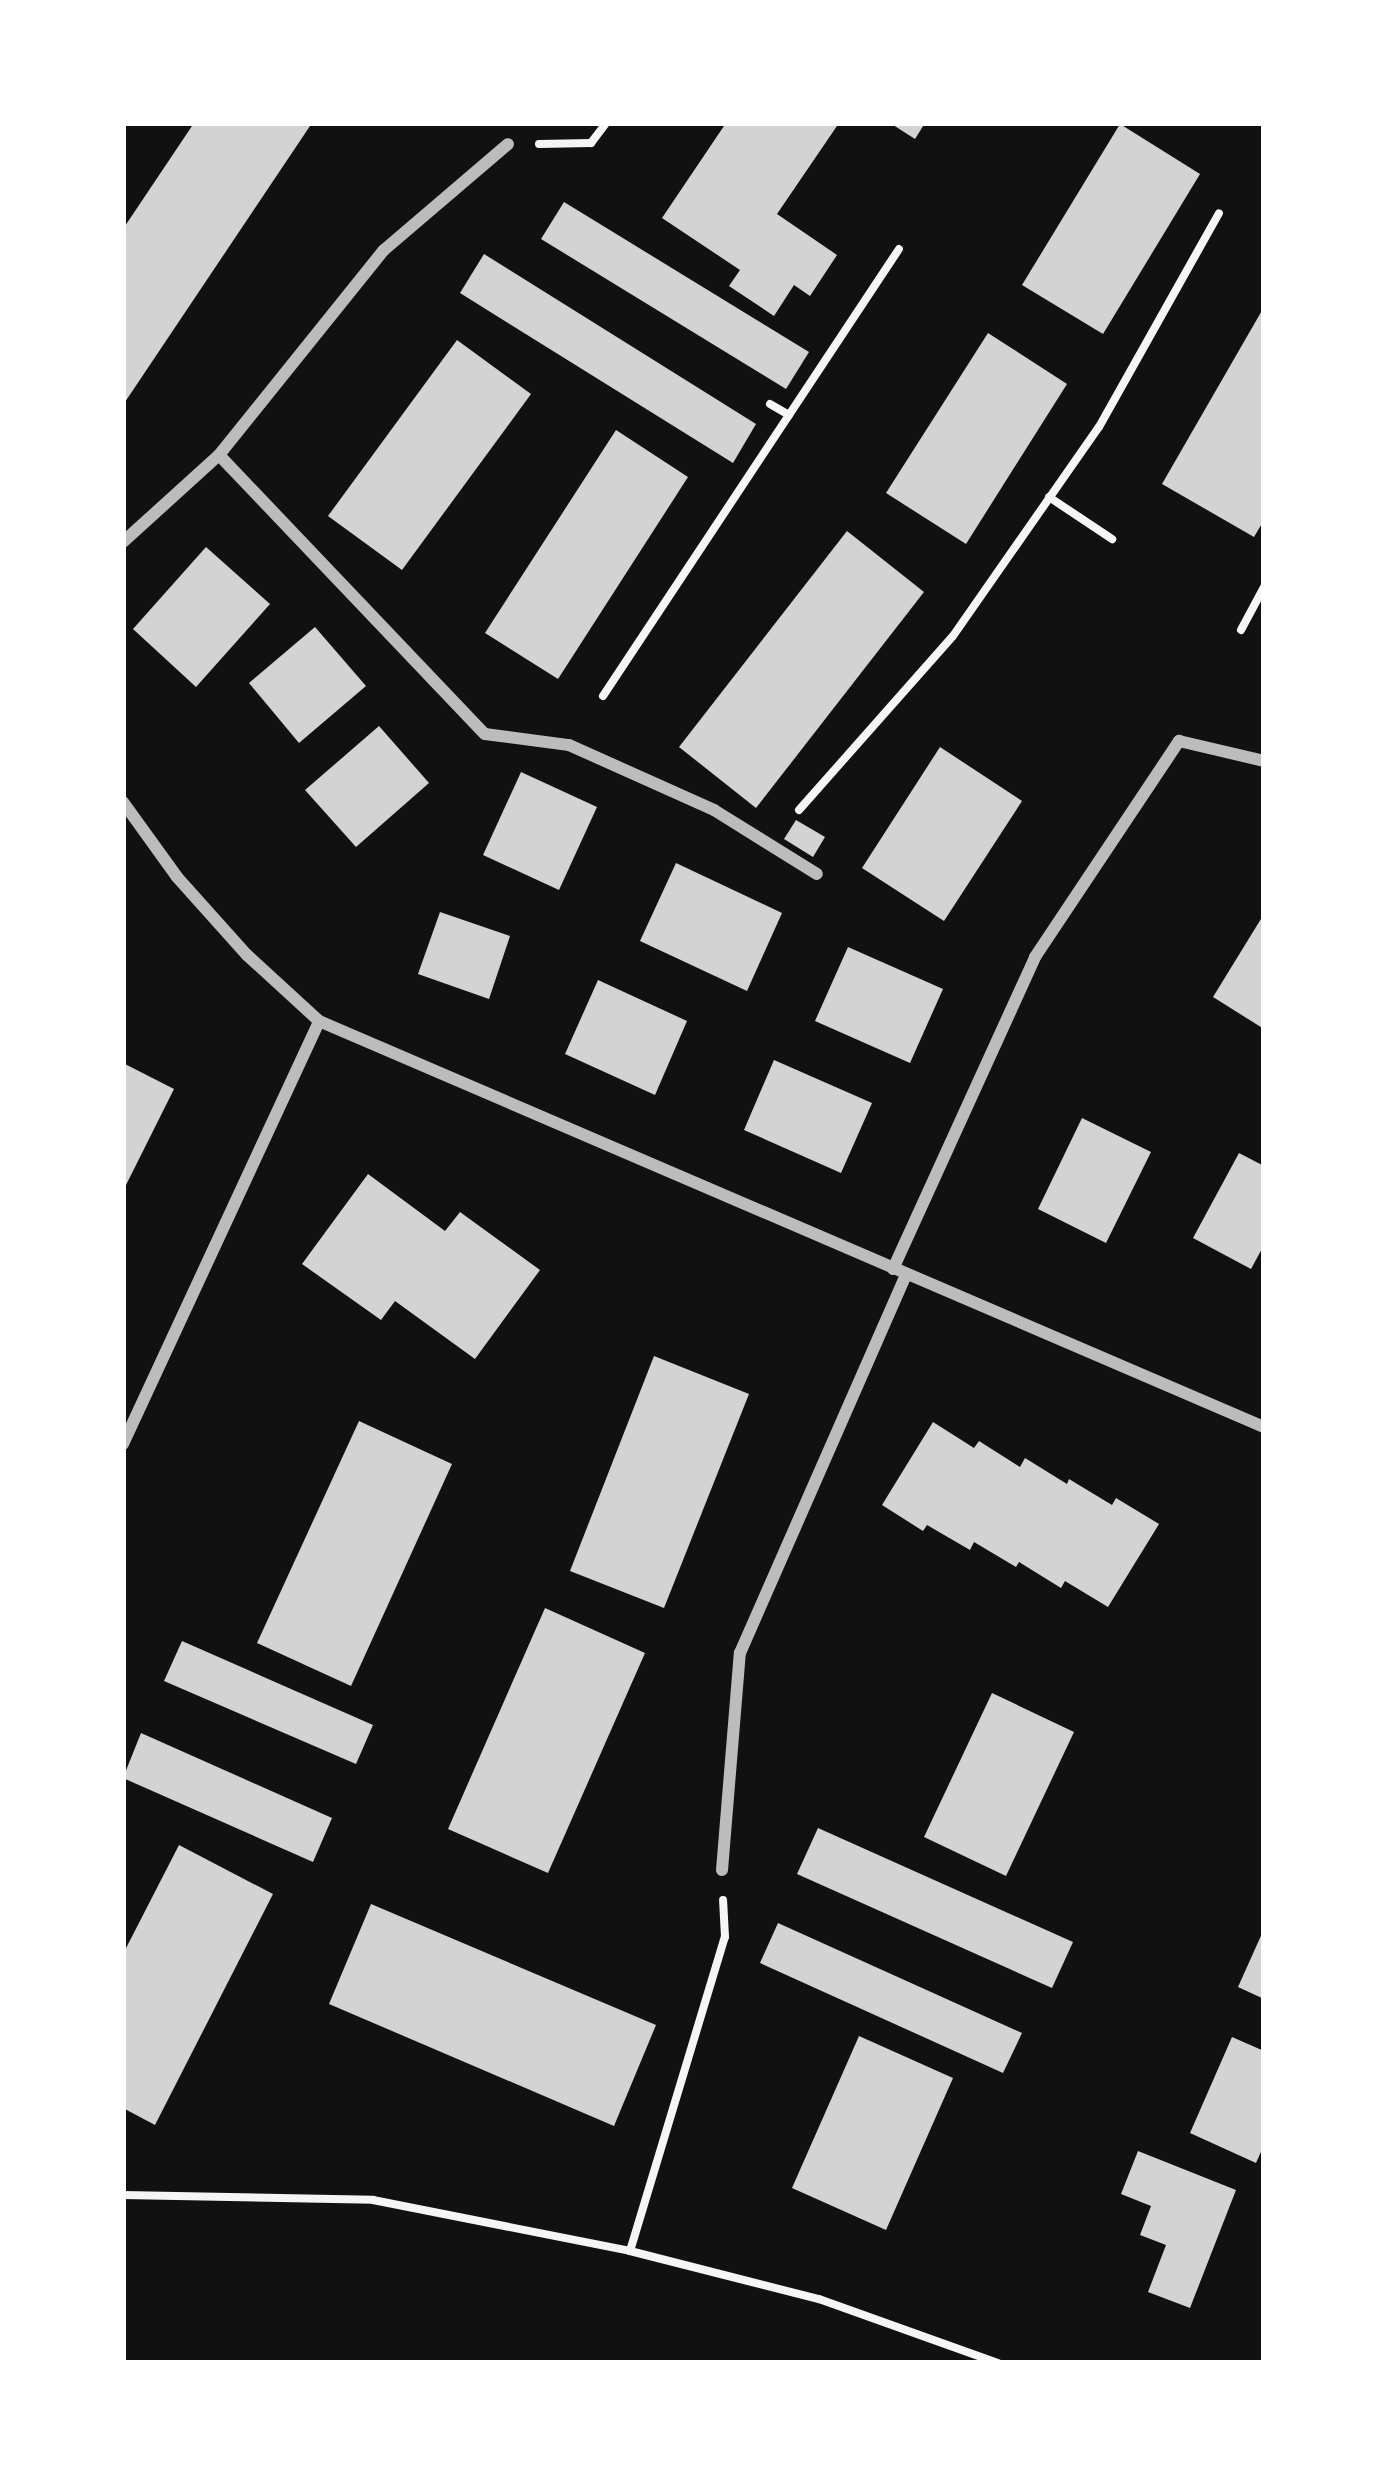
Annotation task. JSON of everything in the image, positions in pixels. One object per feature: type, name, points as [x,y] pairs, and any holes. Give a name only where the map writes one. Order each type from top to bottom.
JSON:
[{"type":"street","points":[[123,542],[219,455],[384,250],[508,144]]},
{"type":"street","points":[[219,455],[484,734],[569,745],[714,809],[817,874]]},
{"type":"street","points":[[722,1870],[740,1653],[1035,957],[1179,741],[1264,761]]},
{"type":"street","points":[[123,802],[177,877],[247,955],[319,1021],[1264,1427]]},
{"type":"street","points":[[123,1444],[319,1021]]},
{"type":"path","points":[[508,144],[591,143],[606,123]]},
{"type":"path","points":[[799,810],[953,636],[1099,427],[1219,213]]},
{"type":"path","points":[[603,696],[899,249]]},
{"type":"path","points":[[770,404],[789,415]]},
{"type":"path","points":[[1049,497],[1112,539]]},
{"type":"path","points":[[1241,630],[1264,587]]},
{"type":"path","points":[[630,2251],[724,1936],[722,1870]]},
{"type":"path","points":[[123,2195],[373,2200],[630,2251],[819,2299],[998,2363]]},
{"type":"building","points":[[194,123],[312,123],[123,405],[123,229]]},
{"type":"building","points":[[726,123],[839,123],[777,214],[837,255],[810,296],[794,285],[774,316],[729,286],[740,270],[662,218]]},
{"type":"building","points":[[890,123],[925,123],[915,139]]},
{"type":"building","points":[[1120,124],[1200,174],[1103,334],[1022,285]]},
{"type":"building","points":[[564,202],[809,352],[786,389],[541,239]]},
{"type":"building","points":[[484,254],[756,424],[733,463],[460,293]]},
{"type":"building","points":[[1264,307],[1264,520],[1254,537],[1162,484]]},
{"type":"building","points":[[988,333],[1067,384],[966,544],[886,493]]},
{"type":"building","points":[[457,340],[531,394],[402,570],[328,516]]},
{"type":"building","points":[[616,430],[688,477],[558,679],[485,633]]},
{"type":"building","points":[[847,531],[924,592],[756,808],[679,747]]},
{"type":"building","points":[[206,547],[270,604],[196,687],[133,629]]},
{"type":"building","points":[[315,627],[366,686],[299,743],[249,683]]},
{"type":"building","points":[[379,726],[429,783],[356,847],[305,790]]},
{"type":"building","points":[[940,747],[1022,801],[944,921],[862,868]]},
{"type":"building","points":[[521,772],[597,807],[559,890],[483,855]]},
{"type":"building","points":[[796,820],[825,837],[813,857],[784,839]]},
{"type":"building","points":[[676,863],[782,913],[747,991],[640,941]]},
{"type":"building","points":[[440,912],[510,936],[489,999],[418,974]]},
{"type":"building","points":[[1264,914],[1264,1029],[1213,997]]},
{"type":"building","points":[[848,947],[943,989],[910,1063],[815,1021]]},
{"type":"building","points":[[598,980],[687,1021],[655,1095],[565,1054]]},
{"type":"building","points":[[774,1060],[872,1103],[841,1173],[744,1130]]},
{"type":"building","points":[[123,1063],[174,1089],[123,1191]]},
{"type":"building","points":[[1082,1118],[1151,1152],[1106,1243],[1038,1209]]},
{"type":"building","points":[[1239,1153],[1264,1166],[1264,1245],[1251,1269],[1193,1238]]},
{"type":"building","points":[[368,1174],[445,1231],[460,1212],[540,1270],[475,1359],[395,1301],[381,1320],[302,1264]]},
{"type":"building","points":[[654,1356],[749,1394],[664,1608],[570,1571]]},
{"type":"building","points":[[359,1421],[452,1464],[351,1686],[257,1643]]},
{"type":"building","points":[[933,1422],[974,1448],[979,1441],[1020,1467],[1025,1458],[1067,1484],[1069,1479],[1112,1505],[1116,1498],[1159,1524],[1108,1607],[1065,1581],[1061,1588],[974,1542],[970,1550],[927,1525],[923,1531],[882,1505]]},
{"type":"building","points":[[545,1608],[645,1653],[548,1873],[448,1829]]},
{"type":"building","points":[[182,1641],[373,1725],[356,1764],[164,1681]]},
{"type":"building","points":[[992,1693],[1074,1732],[1006,1876],[924,1837]]},
{"type":"building","points":[[141,1733],[332,1818],[313,1862],[123,1778]]},
{"type":"building","points":[[818,1828],[1073,1942],[1052,1988],[797,1874]]},
{"type":"building","points":[[179,1845],[273,1894],[155,2125],[123,2108],[123,1954]]},
{"type":"building","points":[[371,1904],[656,2025],[614,2126],[329,2004]]},
{"type":"building","points":[[778,1923],[1022,2033],[1003,2073],[760,1963]]},
{"type":"building","points":[[1264,1929],[1264,1999],[1238,1987]]},
{"type":"building","points":[[859,2036],[953,2078],[886,2230],[792,2188]]},
{"type":"building","points":[[1232,2037],[1264,2051],[1264,2145],[1256,2163],[1190,2133]]},
{"type":"building","points":[[1138,2151],[1236,2190],[1190,2308],[1148,2292],[1166,2245],[1140,2235],[1151,2206],[1121,2194]]}]
